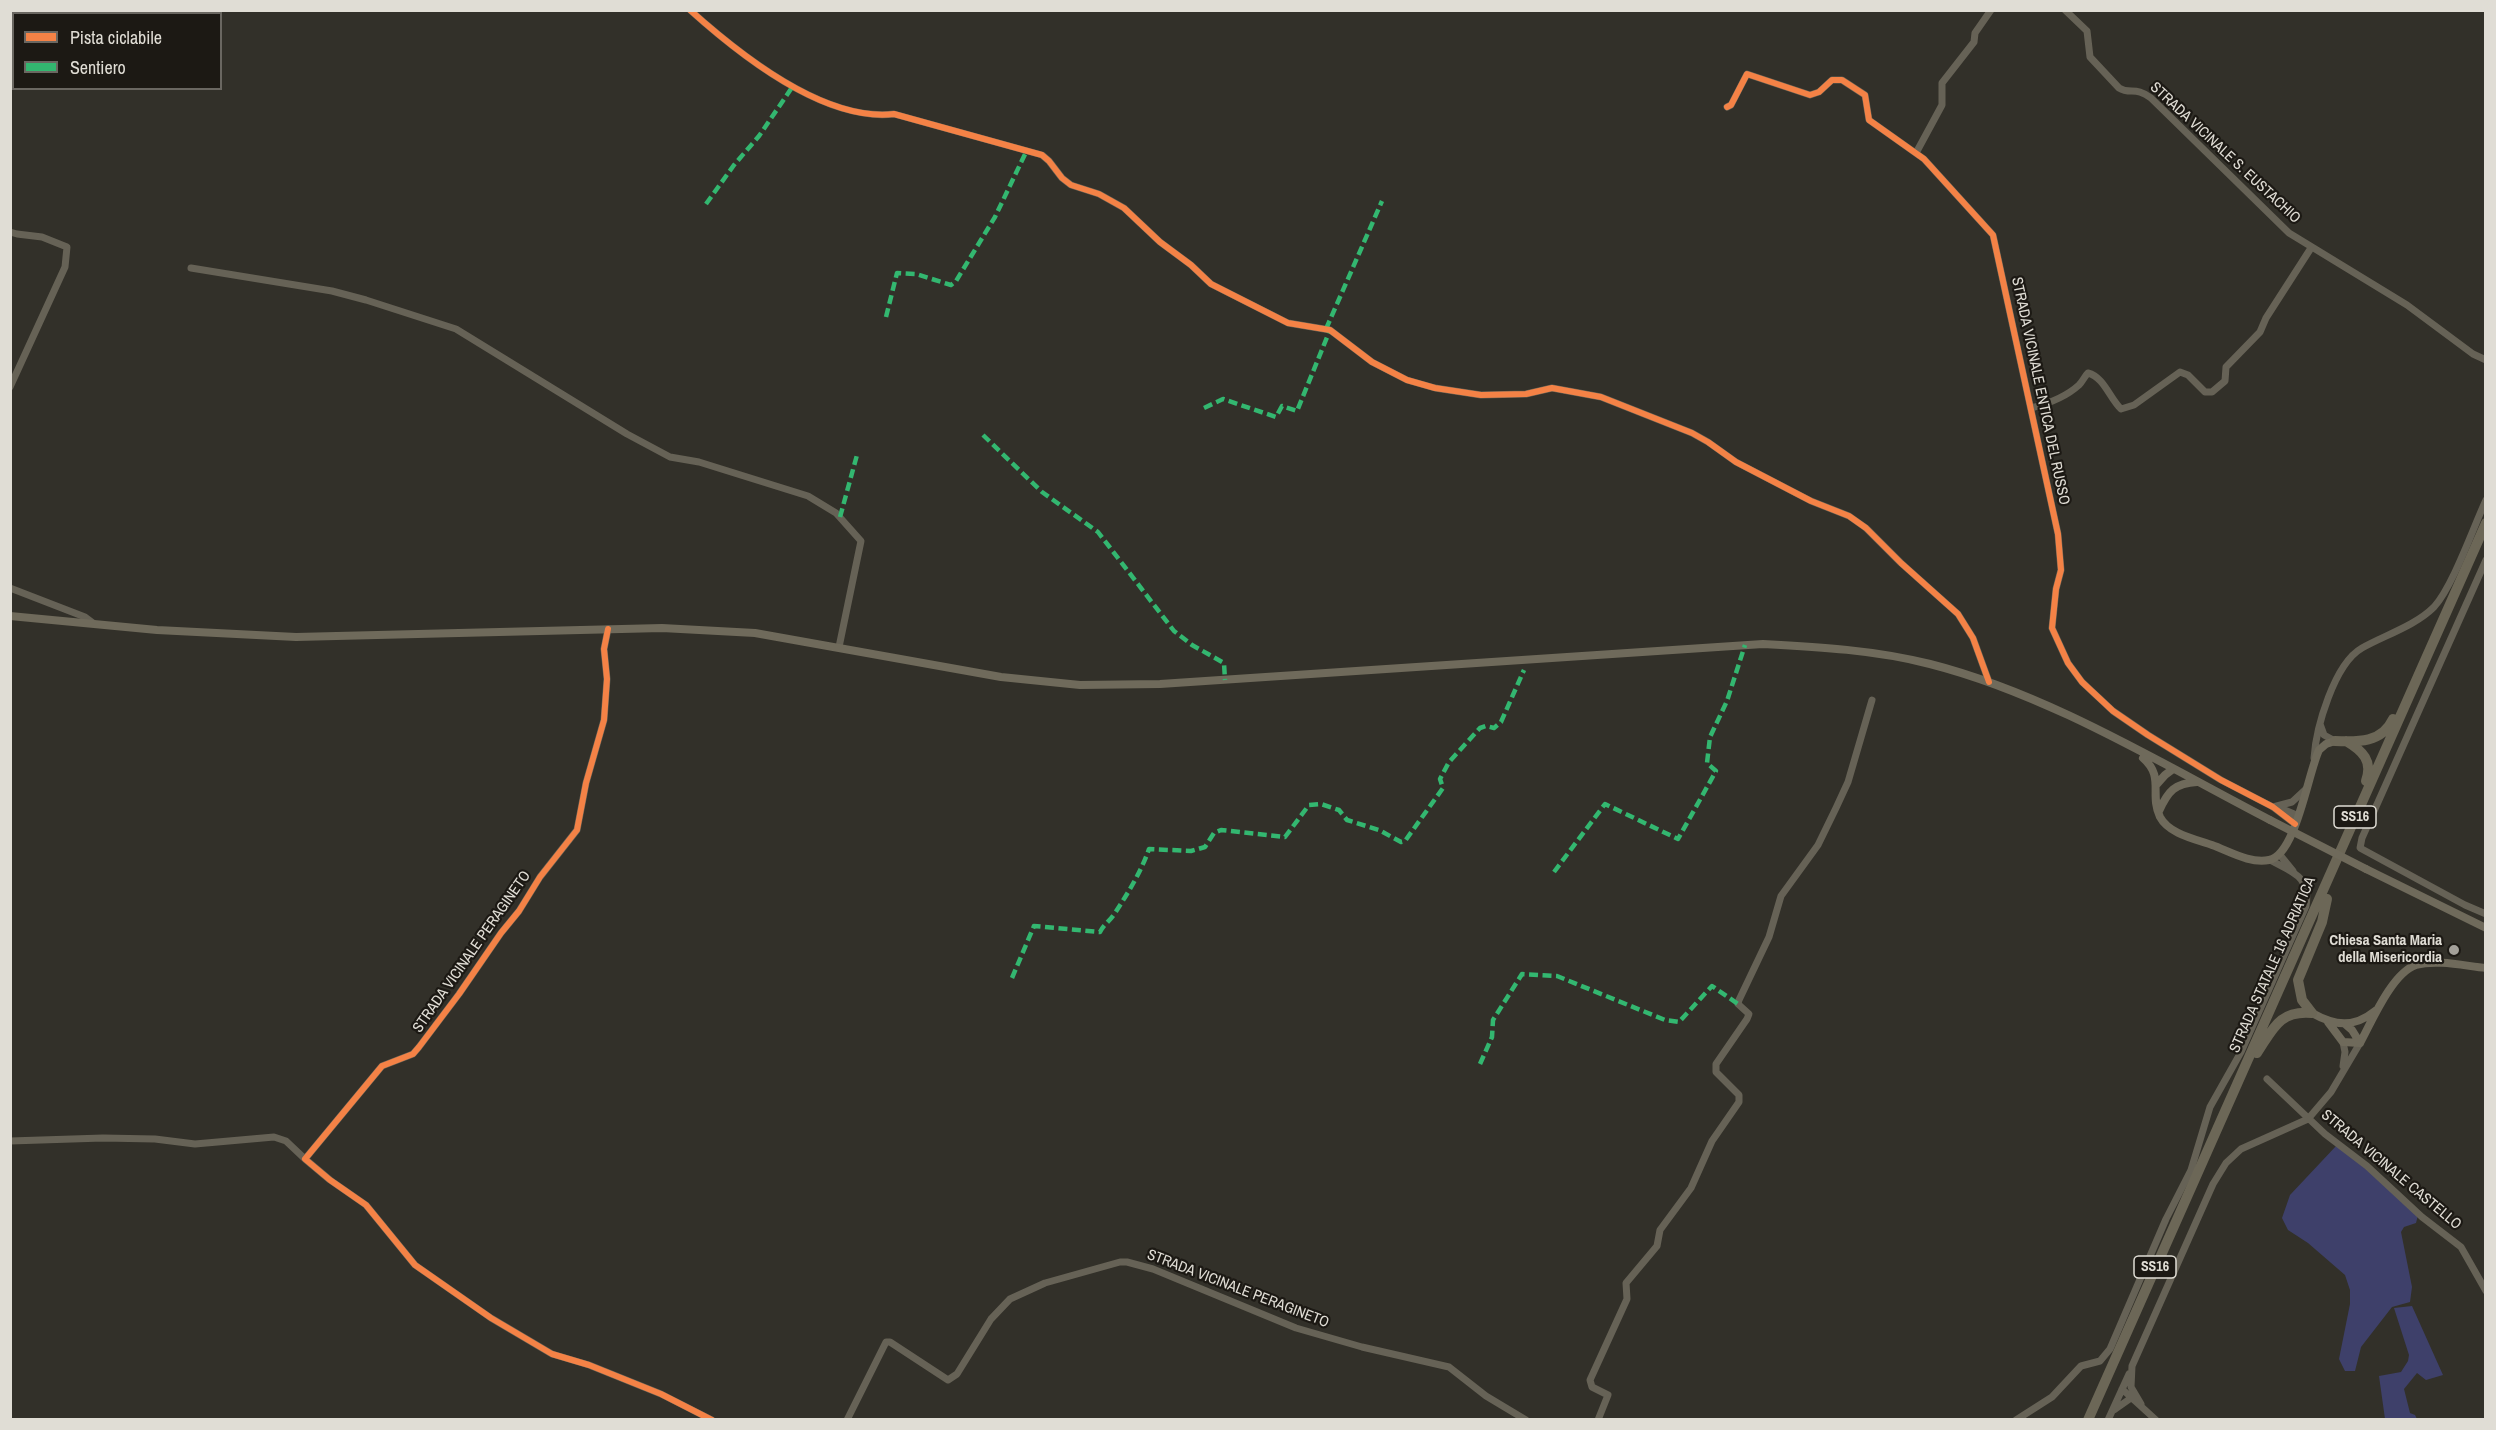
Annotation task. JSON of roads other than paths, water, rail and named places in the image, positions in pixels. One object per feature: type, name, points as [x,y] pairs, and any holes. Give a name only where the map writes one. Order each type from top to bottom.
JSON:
[{"type":"highway","name":"STRADA STATALE 16 ADRIATICA","points":[[2096,1419],[2346,838],[2486,523]]},
{"type":"highway","name":"STRADA STATALE 16 ADRIATICA","points":[[2088,1419],[2227,1114],[2258,1053],[2486,540]]},
{"type":"highway","points":[[2341,741],[2369,740],[2384,732],[2391,724],[2406,690],[2421,669]]},
{"type":"highway","points":[[2341,741],[2364,753],[2369,766],[2367,779],[2350,817],[2346,838]]},
{"type":"highway","points":[[2312,1013],[2299,994],[2299,975],[2322,922],[2326,899]]},
{"type":"highway","points":[[2258,1053],[2283,1018],[2301,1012],[2312,1013]]},
{"type":"main road","points":[[10,616],[157,630],[296,637],[608,629],[721,629],[777,636],[1002,677],[1080,685],[1160,684],[1763,644],[1828,647],[1889,655],[1931,664],[1989,682],[2052,708],[2452,914],[2486,928]]},
{"type":"main road","points":[[2134,749],[2155,772],[2157,784],[2155,800],[2165,823],[2180,834],[2250,859],[2270,860],[2280,855],[2286,848],[2319,750],[2326,744],[2341,741]]},
{"type":"main road","points":[[2157,784],[2164,774],[2173,769]]},
{"type":"main road","points":[[2173,769],[2173,787]]},
{"type":"main road","points":[[2159,811],[2166,795],[2173,787],[2198,782]]},
{"type":"main road","points":[[2360,1043],[2399,976],[2417,965],[2450,964],[2486,968]]},
{"type":"main road","points":[[2312,1013],[2327,1021],[2345,1024],[2360,1021],[2380,1007]]},
{"type":"main road","points":[[2327,1021],[2343,1042],[2360,1043]]},
{"type":"main road","points":[[2345,1024],[2360,1043]]},
{"type":"street","points":[[690,10],[741,51],[818,101],[872,116],[894,114],[1042,155],[1071,185],[1099,194],[1124,208],[1210,284],[1288,323],[1330,330],[1372,362],[1407,380],[1435,388],[1480,395],[1526,394],[1552,388],[1580,392],[1601,397],[1708,442],[1736,462],[1811,501],[1835,509],[1866,528],[1958,614],[1973,638],[1989,682]]},
{"type":"street","points":[[1916,153],[1942,105],[1942,83],[1974,42],[1975,33],[1991,10]]},
{"type":"street","name":"STRADA VICINALE S. EUSTACHIO","points":[[2065,10],[2087,31],[2090,57],[2119,88],[2125,91],[2137,90],[2151,98],[2227,170],[2271,217],[2310,248],[2398,299],[2473,354],[2486,360]]},
{"type":"street","name":"STRADA VICINALE ENTICA DEL RUSSO","points":[[1727,107],[1731,105],[1747,74],[1809,95],[1819,92],[1832,80],[1838,78],[1865,95],[1869,120],[1924,159],[1993,235],[2061,558],[2052,628],[2068,663],[2082,682],[2122,717],[2221,780],[2275,807],[2295,824]]},
{"type":"street","points":[[10,231],[42,237],[67,247],[65,267],[10,387]]},
{"type":"street","points":[[2031,408],[2049,402],[2071,390],[2081,383],[2088,373],[2092,373],[2100,381],[2121,409],[2134,405],[2180,372],[2188,375],[2205,392],[2212,392],[2225,381],[2226,367],[2260,333],[2266,318],[2310,248]]},
{"type":"street","points":[[191,268],[332,291],[456,329],[627,434],[670,457],[699,462],[790,490],[817,501],[840,517],[861,541],[839,647]]},
{"type":"street","points":[[2314,761],[2319,722],[2327,702],[2353,655],[2421,617],[2441,598],[2486,500]]},
{"type":"street","points":[[2486,560],[2362,838],[2360,848],[2465,906],[2486,914]]},
{"type":"street","points":[[10,588],[85,617],[93,623]]},
{"type":"street","name":"STRADA VICINALE PERAGINETO","points":[[305,1159],[382,1066],[413,1054],[420,1047],[519,911],[540,877],[577,830],[586,783],[604,720],[607,679],[604,649],[608,629]]},
{"type":"street","points":[[1598,1419],[1608,1395],[1592,1387],[1590,1380],[1627,1299],[1626,1283],[1657,1246],[1660,1230],[1690,1188],[1712,1141],[1739,1102],[1739,1095],[1716,1072],[1715,1068],[1747,1019],[1749,1014],[1738,1004],[1739,1000],[1768,937],[1781,896],[1818,845],[1848,782],[1872,700]]},
{"type":"street","points":[[2319,722],[2324,735],[2341,741]]},
{"type":"street","points":[[2275,807],[2292,802],[2306,789]]},
{"type":"street","points":[[2016,1419],[2052,1397],[2081,1366],[2100,1361],[2110,1349],[2166,1219],[2191,1170],[2210,1107],[2241,1052],[2306,906],[2308,894],[2306,885],[2280,855]]},
{"type":"street","points":[[2270,860],[2295,873]]},
{"type":"street","points":[[2340,1077],[2345,1061],[2343,1042]]},
{"type":"street","points":[[2108,1419],[2213,1184],[2226,1163],[2241,1149],[2308,1119],[2331,1092],[2360,1043]]},
{"type":"street","name":"STRADA VICINALE CASTELLO","points":[[2267,1079],[2308,1119],[2384,1180],[2422,1217],[2461,1247],[2486,1291]]},
{"type":"street","points":[[10,1141],[103,1138],[154,1139],[195,1144],[274,1137],[286,1141],[330,1180],[366,1205],[415,1265],[491,1318],[552,1354],[589,1365],[661,1394],[712,1419]]},
{"type":"street","name":"STRADA VICINALE PERAGINETO","points":[[847,1419],[886,1342],[890,1342],[948,1380],[957,1374],[991,1319],[1010,1299],[1034,1287],[1120,1262],[1153,1269],[1296,1328],[1362,1347],[1449,1367],[1486,1396],[1526,1419]]},
{"type":"street","points":[[2132,1366],[2130,1379],[2133,1397]]},
{"type":"street","points":[[2122,1389],[2129,1390],[2133,1397],[2156,1419]]},
{"type":"street","points":[[2112,1411],[2133,1397]]},
{"type":"place","name":"Chiesa Santa Maria della Misericordia","points":[[2454,950]]}]
